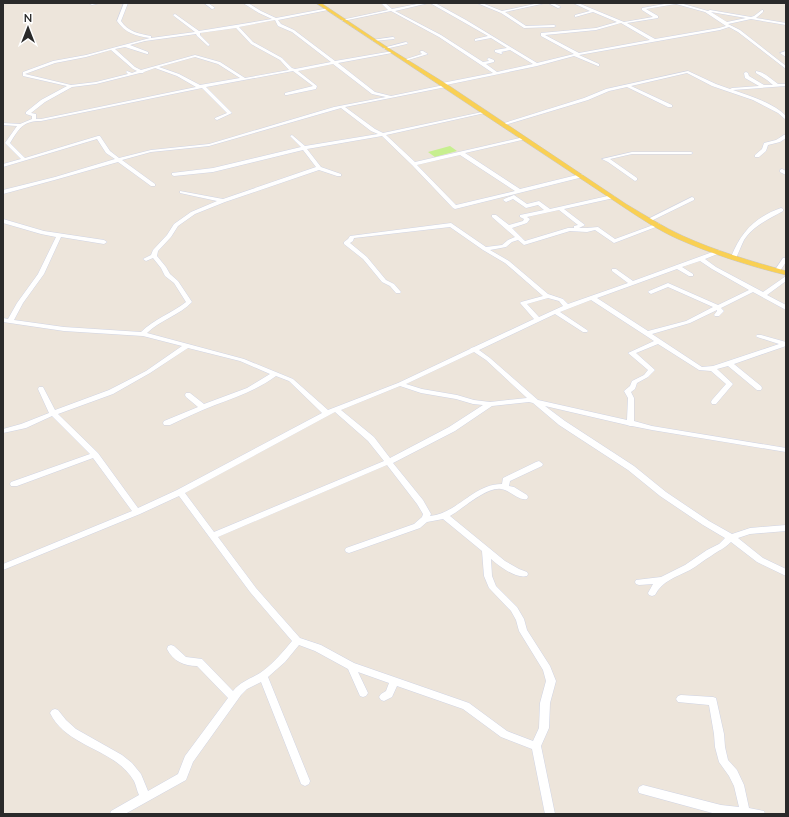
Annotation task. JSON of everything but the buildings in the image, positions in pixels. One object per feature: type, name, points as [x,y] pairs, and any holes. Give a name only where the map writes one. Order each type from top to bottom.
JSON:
[{"type":"main road","points":[[318,3],[384,48],[445,85],[612,197],[649,220],[680,236],[718,252],[786,273]]},
{"type":"street","points":[[92,4],[98,3]]},
{"type":"street","points":[[126,3],[119,21],[123,28],[144,36],[158,39]]},
{"type":"street","points":[[206,3],[213,8]]},
{"type":"street","points":[[245,3],[260,12],[276,18],[279,25],[293,31],[374,93],[391,97]]},
{"type":"street","points":[[383,3],[391,10],[440,36],[496,73]]},
{"type":"street","points":[[343,20],[427,3]]},
{"type":"street","points":[[432,3],[465,21],[537,65]]},
{"type":"street","points":[[479,3],[501,12],[525,27],[554,26]]},
{"type":"street","points":[[501,12],[544,3]]},
{"type":"street","points":[[550,3],[559,7]]},
{"type":"street","points":[[575,3],[623,22],[655,41]]},
{"type":"street","points":[[598,65],[542,34],[596,29],[623,22],[655,18],[657,17],[643,9],[676,3],[706,11],[786,24]]},
{"type":"street","points":[[244,79],[219,63],[195,56],[142,72],[129,73],[96,83],[71,86],[24,74],[54,62],[86,56],[144,40],[236,26],[328,9]]},
{"type":"street","points":[[576,16],[594,10]]},
{"type":"street","points":[[706,11],[739,31],[786,68]]},
{"type":"street","points":[[3,192],[75,173],[118,159],[152,151],[192,148],[209,144],[342,106],[391,97],[537,65],[576,54],[720,29],[727,24],[758,16],[762,11]]},
{"type":"street","points":[[175,15],[198,32],[198,35],[208,45]]},
{"type":"street","points":[[236,26],[252,42],[281,59],[315,86],[314,88],[287,94]]},
{"type":"street","points":[[476,40],[491,37]]},
{"type":"street","points":[[374,40],[393,38]]},
{"type":"street","points":[[384,48],[406,43]]},
{"type":"street","points":[[125,45],[147,53]]},
{"type":"street","points":[[112,49],[134,68],[142,72]]},
{"type":"street","points":[[500,53],[496,51],[510,49]]},
{"type":"street","points":[[3,124],[20,125],[34,120],[201,86],[392,52]]},
{"type":"street","points":[[404,60],[426,54],[422,52]]},
{"type":"street","points":[[786,52],[782,53],[786,56]]},
{"type":"street","points":[[482,64],[493,61],[489,59]]},
{"type":"street","points":[[157,68],[178,75],[201,86],[230,113],[217,119]]},
{"type":"street","points":[[503,124],[586,99],[608,90],[688,72],[728,90],[755,99],[780,112],[786,119]]},
{"type":"street","points":[[757,72],[769,78],[777,86]]},
{"type":"street","points":[[746,73],[746,77],[750,80],[765,87]]},
{"type":"street","points":[[728,90],[786,85]]},
{"type":"street","points":[[34,120],[34,115],[28,113],[43,101],[71,86]]},
{"type":"street","points":[[626,86],[641,91],[670,106]]},
{"type":"street","points":[[342,106],[372,130],[383,135],[414,164],[455,207],[522,192],[581,176]]},
{"type":"street","points":[[174,174],[213,170],[304,148],[383,135],[485,112]]},
{"type":"street","points":[[20,125],[7,143],[25,160]]},
{"type":"street","points":[[292,136],[304,148],[319,168]]},
{"type":"street","points":[[757,156],[764,150],[766,144],[778,141],[786,136]]},
{"type":"street","points":[[3,166],[98,137],[108,152],[153,185]]},
{"type":"street","points":[[414,164],[524,138]]},
{"type":"street","points":[[177,142],[179,148]]},
{"type":"street","points":[[461,153],[522,192]]},
{"type":"street","points":[[635,178],[610,161],[604,159],[632,153],[691,153]]},
{"type":"street","points":[[143,334],[149,328],[189,302],[176,282],[167,275],[164,268],[154,256],[155,250],[169,236],[176,225],[193,213],[319,168],[339,174]]},
{"type":"street","points":[[182,192],[224,201]]},
{"type":"street","points":[[506,200],[514,197],[526,206],[539,203],[548,210]]},
{"type":"street","points":[[560,208],[582,225],[524,243],[494,216],[508,227],[525,222],[527,219],[522,216],[612,197]]},
{"type":"street","points":[[649,220],[692,199]]},
{"type":"street","points":[[734,257],[741,239],[752,227],[781,210]]},
{"type":"street","points":[[3,220],[43,233],[104,242]]},
{"type":"street","points":[[398,292],[392,285],[384,281],[365,258],[346,243],[351,240],[352,237],[451,225],[485,249],[507,262],[548,296],[560,300],[567,307]]},
{"type":"street","points":[[570,229],[587,230],[596,228],[614,241],[658,225]]},
{"type":"street","points":[[485,249],[504,246],[510,241],[519,238],[511,230]]},
{"type":"street","points":[[6,321],[41,274],[59,236]]},
{"type":"street","points":[[3,567],[137,512],[180,492],[335,409],[400,384],[473,349],[567,307],[718,252]]},
{"type":"street","points":[[146,259],[154,256]]},
{"type":"street","points":[[700,258],[786,308]]},
{"type":"street","points":[[778,270],[785,259]]},
{"type":"street","points":[[677,266],[691,275]]},
{"type":"street","points":[[614,270],[632,283]]},
{"type":"street","points":[[763,295],[786,278]]},
{"type":"street","points":[[651,292],[668,285],[717,307],[721,311],[718,315]]},
{"type":"street","points":[[646,334],[688,322],[753,290]]},
{"type":"street","points":[[538,320],[523,303],[548,296]]},
{"type":"street","points":[[594,298],[657,342],[701,369],[712,368],[729,363],[785,344]]},
{"type":"street","points":[[556,312],[585,331]]},
{"type":"street","points":[[6,321],[64,329],[143,334],[242,360],[290,380],[327,413]]},
{"type":"street","points":[[759,336],[785,344]]},
{"type":"street","points":[[630,424],[631,398],[627,391],[634,386],[634,382],[646,376],[652,370],[631,353],[657,342]]},
{"type":"street","points":[[3,431],[23,426],[111,392],[148,372],[187,346]]},
{"type":"street","points":[[473,349],[511,378],[537,403],[562,423],[631,468],[682,507],[731,537],[760,560],[786,573]]},
{"type":"street","points":[[729,363],[759,388]]},
{"type":"street","points":[[712,368],[730,384],[714,402]]},
{"type":"street","points":[[167,423],[242,392],[266,380],[274,374]]},
{"type":"street","points":[[400,384],[421,391],[490,404],[529,400],[630,424],[786,450]]},
{"type":"street","points":[[41,390],[48,406],[95,455],[137,512]]},
{"type":"street","points":[[188,395],[200,403],[203,407]]},
{"type":"street","points":[[213,536],[388,462],[452,429],[490,404]]},
{"type":"street","points":[[335,409],[371,439],[420,502],[427,514],[425,519],[417,526],[348,550]]},
{"type":"street","points":[[14,484],[95,455]]},
{"type":"street","points":[[505,486],[506,480],[539,464]]},
{"type":"street","points":[[425,519],[445,516],[488,488],[505,486],[524,497]]},
{"type":"street","points":[[180,492],[253,590],[297,641],[318,648],[351,666],[466,706],[504,734],[536,746]]},
{"type":"street","points":[[445,516],[461,531],[471,537],[486,550],[495,560],[506,567],[524,574]]},
{"type":"street","points":[[652,593],[654,588],[662,580],[688,567],[698,559],[722,546],[731,537],[750,531],[786,528]]},
{"type":"street","points":[[486,550],[488,576],[493,588],[514,609],[520,619],[523,631],[544,664],[551,681],[545,704],[544,728],[536,746],[550,814]]},
{"type":"street","points":[[639,582],[662,580]]},
{"type":"street","points":[[115,814],[182,777],[189,759],[244,685],[263,676],[279,664],[297,641]]},
{"type":"street","points":[[171,649],[180,659],[189,662],[199,662],[234,698]]},
{"type":"street","points":[[351,666],[363,693]]},
{"type":"street","points":[[263,676],[305,781]]},
{"type":"street","points":[[384,697],[389,694],[395,681]]},
{"type":"street","points":[[681,699],[713,701],[720,747],[724,762],[733,773],[739,785],[745,813]]},
{"type":"street","points":[[55,713],[67,729],[111,753],[122,762],[136,776],[144,797]]},
{"type":"street","points":[[643,790],[721,812],[760,814]]},
{"type":"green space","points":[[450,146],[457,151],[435,157],[428,152]]}]
